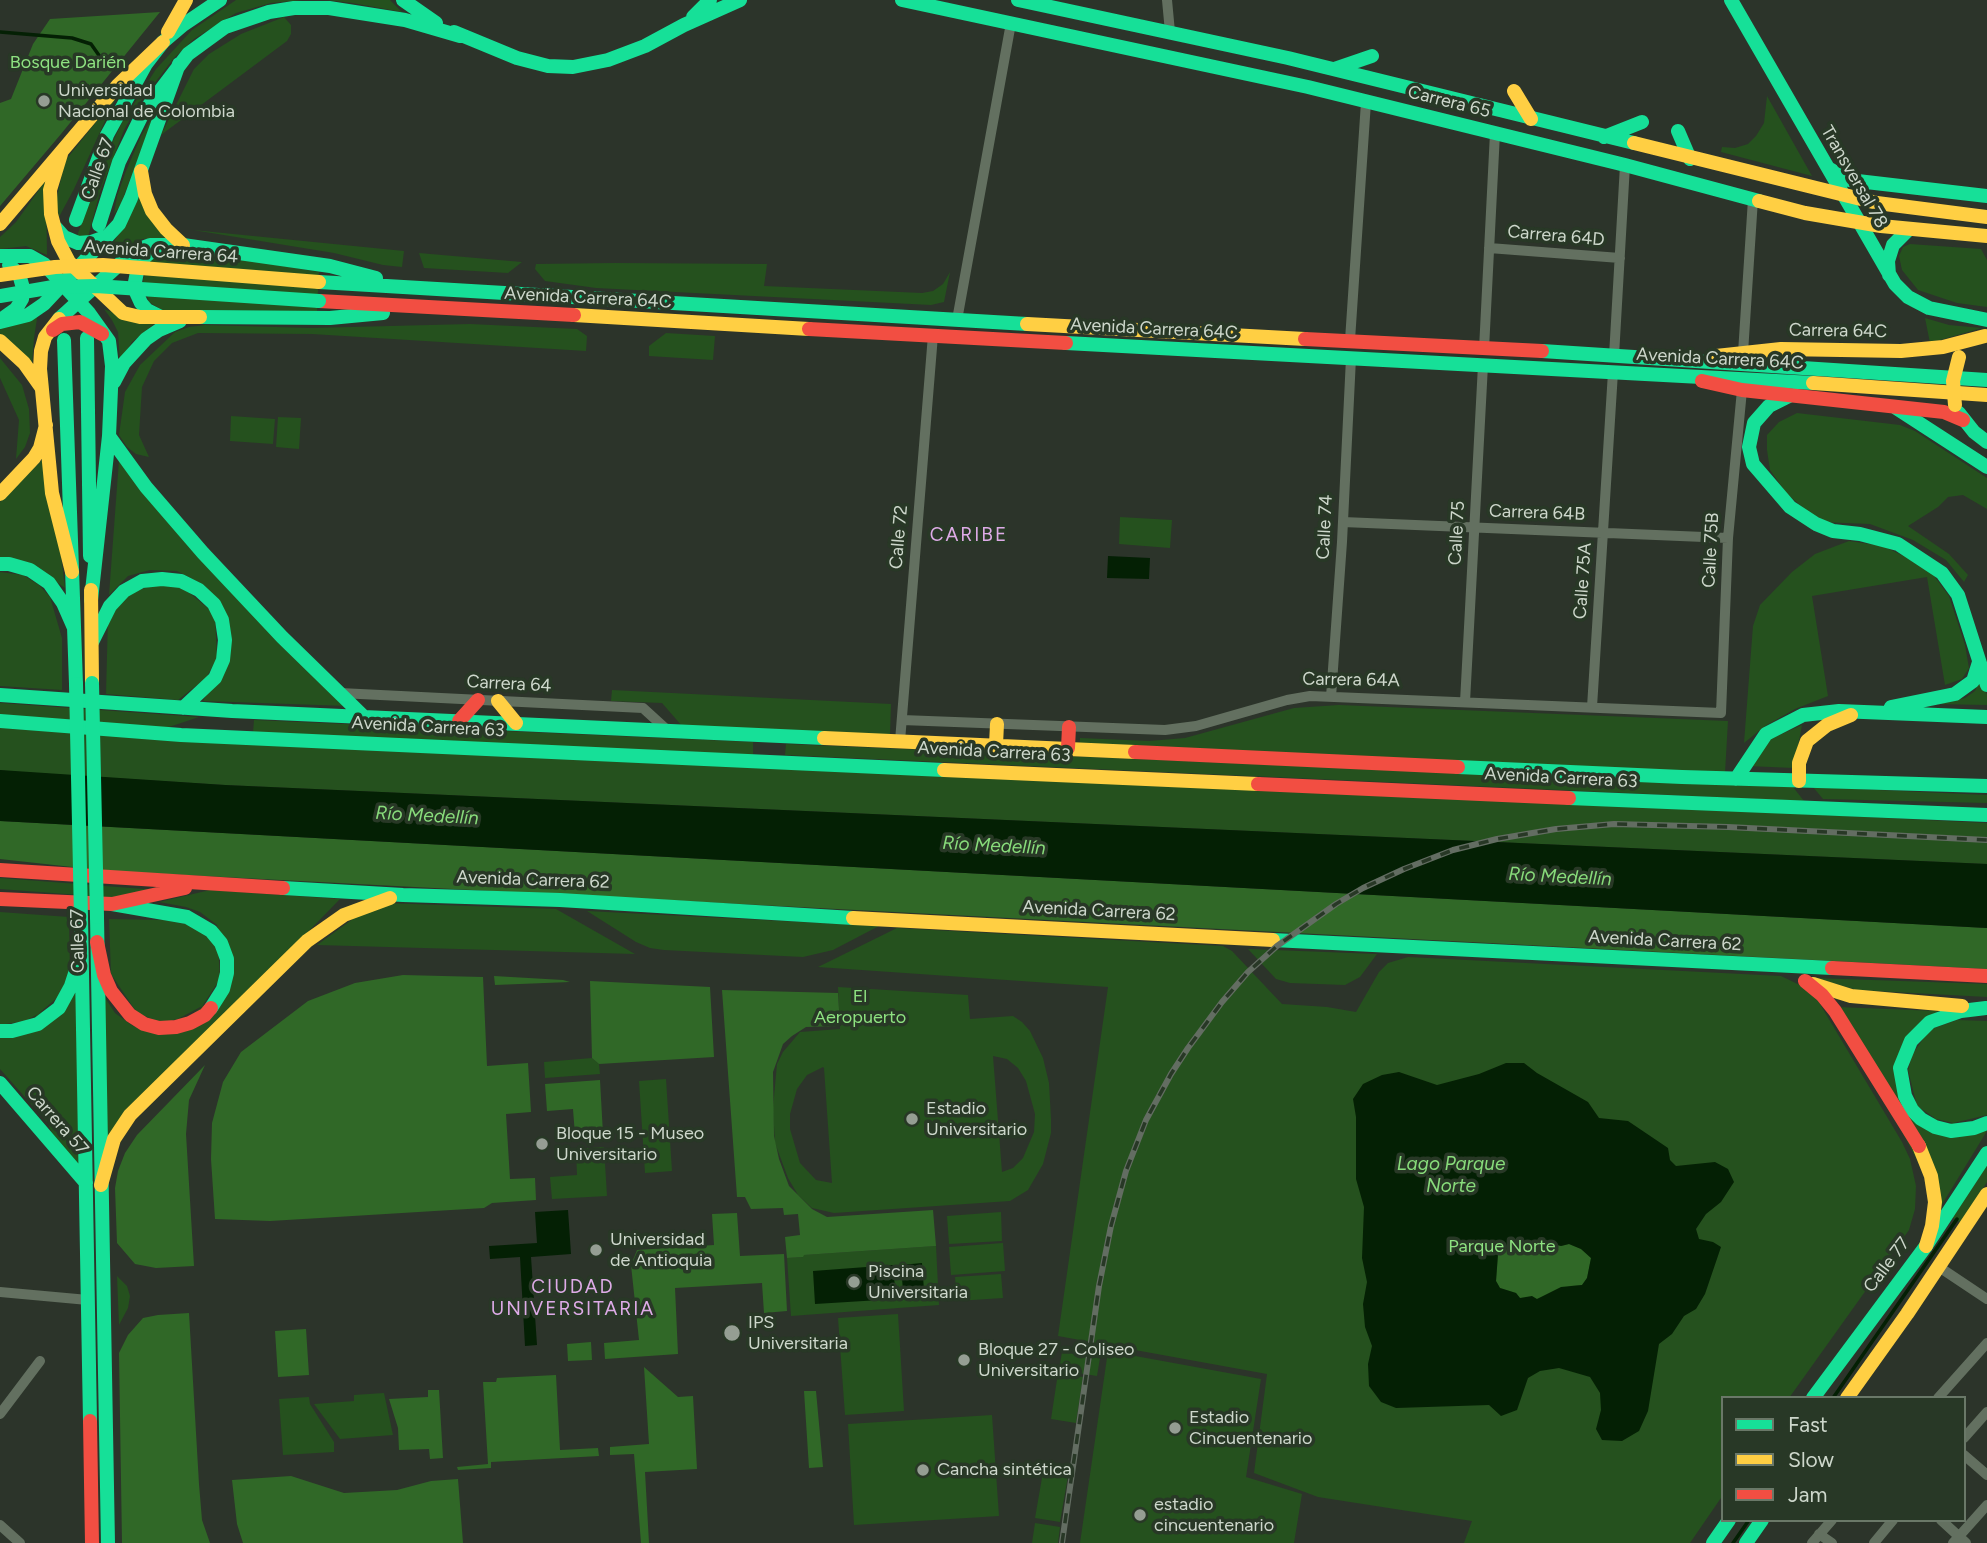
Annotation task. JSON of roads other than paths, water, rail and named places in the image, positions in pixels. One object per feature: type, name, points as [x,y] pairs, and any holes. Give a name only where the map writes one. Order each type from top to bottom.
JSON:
[{"type":"main road","points":[[0,224],[118,85],[163,42],[186,0]]},
{"type":"main road","name":"Calle 67","points":[[76,220],[107,135],[135,81],[163,42],[219,0]]},
{"type":"main road","points":[[403,0],[460,36],[533,63],[573,67],[608,60],[645,46],[740,0]]},
{"type":"main road","points":[[684,25],[710,0]]},
{"type":"main road","name":"Carrera 65","points":[[902,0],[1244,73],[1625,165],[1805,213],[1909,229],[1987,236]]},
{"type":"main road","name":"Carrera 65","points":[[1018,0],[1333,69],[1841,195],[1902,208],[1987,218]]},
{"type":"main road","name":"Transversal 78","points":[[1731,0],[1889,276],[1908,297],[1929,308],[1987,320]]},
{"type":"main road","name":"Calle 67","points":[[99,225],[130,136],[143,113],[179,64],[206,39],[225,27],[255,15],[294,8],[344,10],[423,24],[460,36]]},
{"type":"main road","points":[[1333,69],[1373,56]]},
{"type":"main road","points":[[0,321],[34,312],[112,233],[126,211],[179,64]]},
{"type":"main road","points":[[1514,91],[1531,119]]},
{"type":"main road","points":[[1604,137],[1642,122]]},
{"type":"main road","points":[[1678,131],[1690,159]]},
{"type":"main road","points":[[61,154],[50,190],[53,223],[63,252],[77,270],[123,313],[140,317],[330,318],[438,309]]},
{"type":"main road","points":[[1824,165],[1849,180],[1987,196]]},
{"type":"main road","points":[[141,168],[145,194],[152,211],[183,245]]},
{"type":"main road","points":[[1902,208],[1922,189]]},
{"type":"main road","points":[[53,223],[64,237],[78,243],[100,239],[112,233]]},
{"type":"main road","points":[[1889,276],[1888,261],[1893,244],[1909,229]]},
{"type":"main road","points":[[162,317],[147,310],[141,303],[135,282],[139,262],[164,243]]},
{"type":"main road","points":[[72,572],[54,501],[40,359],[45,337],[55,322],[134,251],[164,243],[183,245],[330,266],[411,288]]},
{"type":"main road","points":[[0,256],[21,255],[37,259],[78,300],[108,341],[112,366],[109,436],[91,600]]},
{"type":"main road","points":[[0,262],[13,267],[19,274],[23,288],[22,299],[16,309],[0,321]]},
{"type":"main road","name":"Avenida Carrera 64","points":[[0,275],[55,267],[103,265],[319,282]]},
{"type":"main road","name":"Avenida Carrera 64C","points":[[319,282],[957,320],[1690,359],[1987,380]]},
{"type":"main road","name":"Avenida Carrera 64","points":[[0,296],[53,288],[96,286],[318,301]]},
{"type":"main road","name":"Avenida Carrera 64C","points":[[318,301],[1740,378],[1987,395]]},
{"type":"main road","points":[[112,388],[124,363],[146,339],[169,324],[195,317]]},
{"type":"main road","points":[[45,337],[62,324],[80,323],[96,330],[108,341]]},
{"type":"main road","points":[[1986,335],[1973,343],[1959,358],[1953,381],[1955,405],[1963,420],[1987,442]]},
{"type":"main road","name":"Carrera 64C","points":[[1690,359],[1803,349],[1901,351],[1943,347],[1986,335]]},
{"type":"main road","name":"Calle 67","points":[[87,338],[108,1543]]},
{"type":"main road","name":"Calle 67","points":[[64,340],[76,684],[90,1540]]},
{"type":"main road","points":[[0,341],[24,363],[42,389]]},
{"type":"main road","points":[[1683,376],[1742,390],[1944,412],[1963,420]]},
{"type":"main road","points":[[1789,396],[1769,406],[1754,423],[1749,447],[1752,464],[1790,507],[1816,524],[1833,531],[1860,534],[1898,544],[1936,568],[1958,595],[1987,685]]},
{"type":"main road","points":[[1889,404],[1987,467]]},
{"type":"main road","points":[[0,494],[34,458],[40,448],[46,425]]},
{"type":"main road","points":[[109,436],[146,487],[203,553],[282,638],[365,716]]},
{"type":"main road","points":[[0,564],[30,570],[48,583],[63,603],[74,628]]},
{"type":"main road","points":[[92,642],[110,606],[124,592],[142,581],[181,581],[199,590],[214,604],[222,620],[225,640],[223,660],[215,678],[183,708]]},
{"type":"main road","points":[[1819,808],[1799,781],[1799,763],[1807,741],[1827,725],[1865,711],[1955,694],[1973,681],[1979,662]]},
{"type":"main road","name":"Avenida Carrera 63","points":[[0,695],[232,712],[1736,779],[1987,786]]},
{"type":"main road","points":[[459,721],[478,700]]},
{"type":"main road","points":[[498,701],[516,723]]},
{"type":"main road","points":[[1736,779],[1766,734],[1790,720],[1816,712],[1865,711],[1987,717]]},
{"type":"main road","points":[[181,735],[232,712]]},
{"type":"main road","name":"Avenida Carrera 63","points":[[0,721],[181,735],[1987,814]]},
{"type":"main road","points":[[996,745],[997,724]]},
{"type":"main road","points":[[1068,748],[1069,727]]},
{"type":"main road","name":"Avenida Carrera 62","points":[[0,870],[403,895],[560,900],[907,921],[1987,976]]},
{"type":"main road","name":"Avenida Carrera 62","points":[[0,899],[112,904],[210,883]]},
{"type":"main road","points":[[101,1185],[114,1139],[130,1115],[307,941],[344,915],[374,902],[403,895]]},
{"type":"main road","points":[[97,942],[104,975],[111,991],[131,1015],[144,1024],[159,1028],[190,1023],[205,1015],[216,1003],[223,989],[227,959],[221,943],[211,931],[187,917],[112,904]]},
{"type":"main road","points":[[0,1031],[12,1031],[38,1024],[59,1008],[71,986],[81,955]]},
{"type":"main road","points":[[1774,966],[1805,981],[1851,996],[1986,1008]]},
{"type":"main road","points":[[1805,981],[1822,995],[1835,1011],[1924,1155],[1935,1202],[1933,1226],[1926,1246]]},
{"type":"main road","points":[[1986,1008],[1961,1012],[1930,1022],[1911,1041],[1900,1068],[1905,1096],[1912,1110],[1921,1119],[1935,1127],[1951,1131],[1987,1123]]},
{"type":"main road","name":"Carrera 57","points":[[0,1083],[86,1183]]},
{"type":"main road","name":"Calle 77","points":[[1814,1396],[1926,1246],[1987,1153]]},
{"type":"main road","points":[[1848,1396],[1982,1211],[1987,1194]]},
{"type":"main road","points":[[1713,1543],[1728,1522]]},
{"type":"main road","points":[[1746,1543],[1761,1522]]},
{"type":"street","points":[[1167,0],[1170,32]]},
{"type":"street","points":[[957,320],[1011,23]]},
{"type":"street","points":[[1350,340],[1366,102]]},
{"type":"street","points":[[1484,349],[1495,133]]},
{"type":"street","points":[[1614,356],[1625,165]]},
{"type":"street","points":[[1743,353],[1753,199]]},
{"type":"street","name":"Carrera 64D","points":[[1489,248],[1619,258]]},
{"type":"street","name":"Calle 72","points":[[900,741],[933,335]]},
{"type":"street","name":"Calle 74","points":[[1331,697],[1351,358]]},
{"type":"street","name":"Calle 75","points":[[1465,702],[1483,365]]},
{"type":"street","name":"Calle 75A","points":[[1592,707],[1613,372]]},
{"type":"street","name":"Calle 75B","points":[[1721,713],[1728,538],[1742,390]]},
{"type":"street","name":"Carrera 64B","points":[[1343,522],[1728,538]]},
{"type":"street","name":"Carrera 64","points":[[340,693],[643,708],[668,731]]},
{"type":"street","name":"Carrera 64A","points":[[902,720],[1149,731],[1180,729],[1310,696],[1721,713]]},
{"type":"street","points":[[1939,1267],[1987,1299]]},
{"type":"street","points":[[0,1293],[88,1300]]},
{"type":"street","points":[[1940,1396],[1987,1343]]},
{"type":"street","points":[[0,1414],[40,1361]]},
{"type":"street","points":[[1966,1436],[1987,1412]]},
{"type":"street","points":[[1966,1457],[1987,1475]]},
{"type":"street","points":[[1943,1522],[1959,1541],[1987,1505]]},
{"type":"street","points":[[1830,1522],[1816,1539],[1832,1543]]},
{"type":"street","points":[[1874,1543],[1891,1522]]},
{"type":"street","points":[[0,1525],[20,1543]]},
{"type":"water","points":[[1108,556],[1150,558],[1149,579],[1107,578]]},
{"type":"water","name":"Río Medellín","points":[[0,770],[225,785],[1987,864],[1987,928],[0,821]]},
{"type":"water","name":"Lago Parque Norte","points":[[1506,1063],[1524,1063],[1588,1102],[1599,1118],[1628,1121],[1668,1148],[1670,1160],[1676,1166],[1715,1162],[1728,1169],[1734,1182],[1721,1202],[1706,1214],[1696,1229],[1699,1239],[1721,1247],[1705,1294],[1696,1309],[1684,1316],[1672,1334],[1659,1344],[1648,1411],[1639,1431],[1622,1441],[1602,1440],[1596,1429],[1601,1410],[1600,1393],[1590,1377],[1559,1368],[1540,1371],[1528,1378],[1517,1410],[1501,1416],[1489,1405],[1396,1408],[1381,1402],[1369,1386],[1368,1364],[1372,1346],[1365,1327],[1363,1304],[1367,1282],[1362,1258],[1364,1207],[1356,1179],[1356,1117],[1353,1099],[1363,1084],[1382,1075],[1399,1072],[1437,1085],[1479,1074]],"holes":[[[1553,1244],[1569,1244],[1581,1249],[1591,1258],[1587,1278],[1582,1285],[1561,1287],[1537,1299],[1532,1296],[1520,1298],[1516,1293],[1500,1288],[1496,1281],[1498,1254],[1514,1245],[1542,1245],[1545,1248]]]},
{"type":"water","points":[[568,1210],[571,1254],[531,1257],[537,1345],[525,1346],[520,1257],[490,1259],[489,1246],[537,1243],[535,1212]]},
{"type":"water","points":[[922,1263],[924,1290],[903,1291],[901,1265]]},
{"type":"water","name":"Piscina Universitaria","points":[[893,1265],[896,1299],[815,1304],[813,1271]]},
{"type":"waterway","points":[[0,32],[72,38],[91,44],[103,61]]},
{"type":"waterway","points":[[1834,1396],[1957,1219]]},
{"type":"waterway","points":[[1733,1543],[1748,1522]]},
{"type":"railway","points":[[1062,1543],[1099,1286],[1126,1171],[1146,1120],[1188,1048],[1248,972],[1277,946],[1336,904],[1404,869],[1453,850],[1556,829],[1614,824],[1987,840]]},
{"type":"place","name":"Universidad Nacional de Colombia","points":[[44,101]]},
{"type":"place","name":"Estadio Universitario","points":[[912,1119]]},
{"type":"place","name":"Bloque 15 - Museo Universitario","points":[[542,1144]]},
{"type":"place","name":"Universidad de Antioquia","points":[[596,1250]]},
{"type":"place","name":"Piscina Universitaria","points":[[854,1282]]},
{"type":"place","name":"IPS Universitaria","points":[[732,1333]]},
{"type":"place","name":"Bloque 27 - Coliseo Universitario","points":[[964,1360]]},
{"type":"place","name":"Estadio Cincuentenario","points":[[1175,1428]]},
{"type":"place","name":"Cancha sintética","points":[[923,1470]]},
{"type":"place","name":"estadio cincuentenario","points":[[1140,1515]]},
{"type":"district","name":"CARIBE","points":[[969,535]]},
{"type":"district","name":"CIUDAD UNIVERSITARIA","points":[[573,1298]]},
{"type":"park label","name":"Bosque Darién","points":[[68,63]]},
{"type":"park label","name":"El Aeropuerto","points":[[860,1007]]},
{"type":"park label","name":"Parque Norte","points":[[1502,1247]]}]
